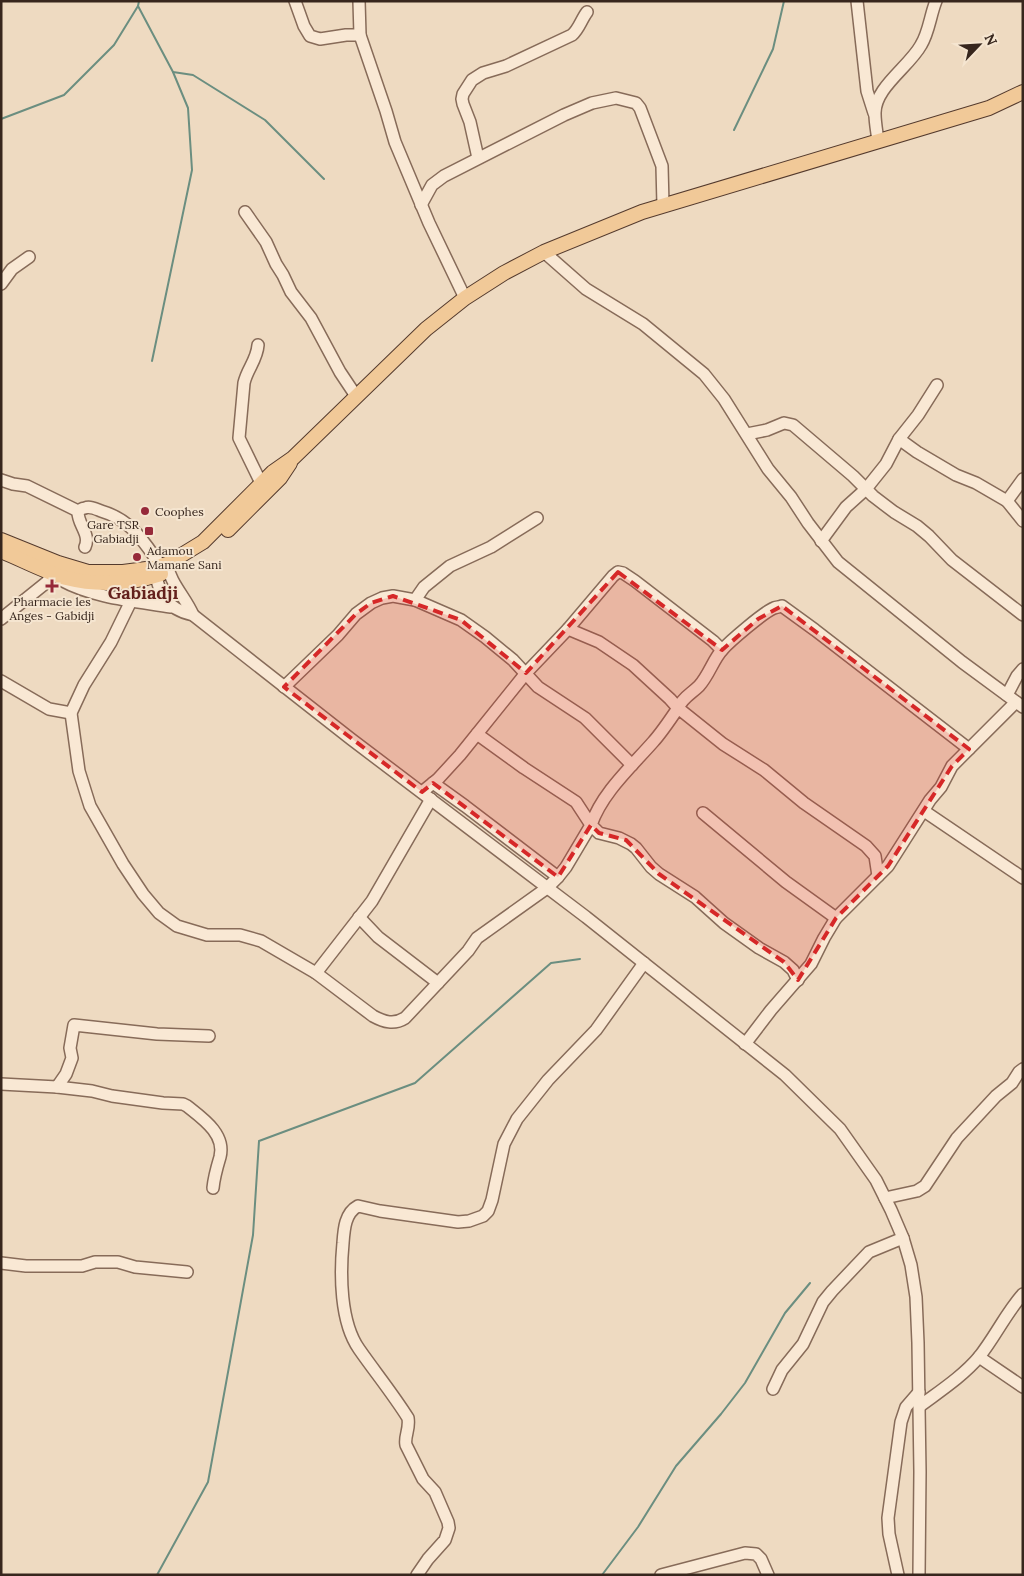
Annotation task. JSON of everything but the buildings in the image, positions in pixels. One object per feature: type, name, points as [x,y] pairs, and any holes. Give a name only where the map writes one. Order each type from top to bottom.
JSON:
[{"type":"main road","points":[[1,540],[65,577],[103,583],[138,581],[191,551],[203,542],[272,472],[293,458],[426,329],[465,298],[504,273],[544,252],[642,212],[989,108],[1023,92]]},
{"type":"main road","points":[[161,569],[182,567],[210,548],[280,478],[293,458]]},
{"type":"main road","points":[[1,551],[55,570]]},
{"type":"street","points":[[295,1],[304,26],[310,36],[320,39],[360,35]]},
{"type":"street","points":[[359,1],[360,35],[395,142],[421,205],[465,298]]},
{"type":"street","points":[[857,1],[867,91],[874,113],[878,141]]},
{"type":"street","points":[[874,113],[882,92],[920,47],[927,35],[936,1]]},
{"type":"street","points":[[478,158],[470,122],[463,104],[463,94],[472,80],[483,72],[512,64],[572,35],[576,32],[581,19],[587,12]]},
{"type":"street","points":[[421,205],[436,181],[564,115],[592,103],[612,98],[636,103],[640,108],[662,166],[663,205]]},
{"type":"street","points":[[245,212],[266,242],[291,292],[311,318],[356,396]]},
{"type":"street","points":[[544,252],[586,289],[643,324],[697,367],[713,384],[747,434],[768,470],[842,566],[962,662],[1015,701]]},
{"type":"street","points":[[1,284],[12,269],[29,257]]},
{"type":"street","points":[[258,345],[257,353],[244,383],[239,434],[241,444],[261,483]]},
{"type":"street","points":[[821,541],[846,507],[866,489],[891,456],[899,439],[918,415],[937,385]]},
{"type":"street","points":[[747,434],[767,430],[784,423],[793,425],[853,476],[873,496],[917,526],[952,560],[1023,615]]},
{"type":"street","points":[[899,439],[956,475],[976,483],[1007,501],[1023,521]]},
{"type":"street","points":[[1,480],[27,486],[78,511],[91,508],[115,515],[129,524],[189,604],[193,616]]},
{"type":"street","points":[[1007,501],[1023,480]]},
{"type":"street","points":[[78,511],[78,520],[88,542],[86,547]]},
{"type":"street","points":[[415,600],[424,587],[450,566],[491,547],[537,518]]},
{"type":"street","points":[[161,569],[164,598],[171,606],[180,612],[193,616],[644,963],[784,1075],[840,1129],[876,1180],[903,1238],[911,1265],[916,1297],[920,1392],[919,1575]]},
{"type":"street","points":[[1,618],[38,590],[55,570],[75,588],[84,591],[131,601],[171,606]]},
{"type":"street","points":[[316,973],[372,901],[433,783],[478,734],[526,672],[568,629],[618,572],[635,581],[722,650]]},
{"type":"street","points":[[284,687],[338,635],[356,614],[371,603],[393,596],[415,600],[461,620],[513,660],[538,687],[585,718],[632,765]]},
{"type":"street","points":[[131,601],[112,642],[84,685],[71,713],[75,730],[79,771],[90,806],[130,876],[159,913],[177,926],[207,935],[240,935],[257,939],[316,973],[373,1016],[389,1022],[400,1021],[405,1018],[468,951],[477,938],[547,888],[558,877],[591,825],[595,814],[622,777],[654,741],[681,701],[699,686],[722,650],[775,607],[782,606],[815,630],[969,749]]},
{"type":"street","points":[[568,629],[599,642],[633,665],[678,708],[723,744],[764,770],[804,803],[866,846],[874,856],[878,876]]},
{"type":"street","points":[[745,1044],[771,1010],[811,964],[836,918],[888,866],[940,788],[952,766],[1015,701],[1018,676],[1023,669]]},
{"type":"street","points":[[1,681],[49,709],[71,713]]},
{"type":"street","points":[[478,734],[524,768],[576,802],[591,825],[599,833],[619,838],[631,844],[659,874],[695,897],[724,923],[759,948],[784,962],[793,970],[798,980]]},
{"type":"street","points":[[433,783],[558,877]]},
{"type":"street","points":[[924,811],[1023,878]]},
{"type":"street","points":[[703,813],[786,882],[836,918]]},
{"type":"street","points":[[359,917],[378,937],[438,983]]},
{"type":"street","points":[[417,1575],[445,1540],[448,1522],[436,1492],[424,1479],[406,1445],[405,1440],[409,1428],[408,1418],[359,1348],[350,1330],[345,1312],[342,1256],[344,1227],[349,1213],[358,1206],[458,1222],[469,1221],[483,1216],[488,1211],[492,1200],[504,1144],[517,1119],[548,1080],[596,1030],[644,963]]},
{"type":"street","points":[[57,1087],[66,1074],[72,1058],[70,1048],[74,1025],[157,1034],[208,1036]]},
{"type":"street","points":[[885,1198],[917,1191],[925,1186],[957,1138],[996,1096],[1012,1084],[1023,1068]]},
{"type":"street","points":[[1,1084],[57,1087],[163,1103],[183,1104],[213,1129],[219,1137],[220,1151],[213,1188]]},
{"type":"street","points":[[773,1389],[782,1370],[803,1344],[823,1302],[832,1290],[869,1252],[903,1238]]},
{"type":"street","points":[[1,1263],[26,1266],[82,1266],[95,1262],[118,1262],[135,1267],[186,1272]]},
{"type":"street","points":[[920,1406],[968,1368],[979,1356],[1012,1306],[1023,1294]]},
{"type":"street","points":[[979,1356],[1023,1387]]},
{"type":"street","points":[[898,1575],[889,1534],[888,1518],[901,1422],[906,1407],[920,1392]]},
{"type":"street","points":[[661,1575],[745,1552],[756,1554],[761,1559],[768,1575]]},
{"type":"highlighted area","points":[[618,572],[722,650],[758,619],[782,606],[969,749],[952,766],[888,866],[836,918],[798,980],[784,962],[659,874],[626,840],[599,833],[591,825],[558,877],[433,783],[422,792],[284,687],[356,614],[371,603],[393,596],[461,620],[526,673]]},
{"type":"waterway","points":[[1,119],[64,95],[114,45],[138,6],[139,1]]},
{"type":"waterway","points":[[734,130],[773,49],[784,1]]},
{"type":"waterway","points":[[138,6],[173,72],[188,108],[192,170],[152,361]]},
{"type":"waterway","points":[[173,72],[193,75],[265,120],[324,179]]},
{"type":"waterway","points":[[157,1575],[208,1482],[253,1235],[259,1141],[415,1083],[551,963],[580,959]]},
{"type":"waterway","points":[[602,1575],[638,1527],[676,1466],[745,1383],[785,1313],[810,1283]]},
{"type":"place","name":"Coophes","points":[[145,511]]},
{"type":"place","name":"Gare TSR Gabiadji","points":[[149,531]]},
{"type":"place","name":"Adamou Mamane Sani","points":[[137,557]]},
{"type":"place","name":"Pharmacie les Anges - Gabidji","points":[[52,586]]},
{"type":"district","name":"Gabiadji","points":[[143,592]]}]
